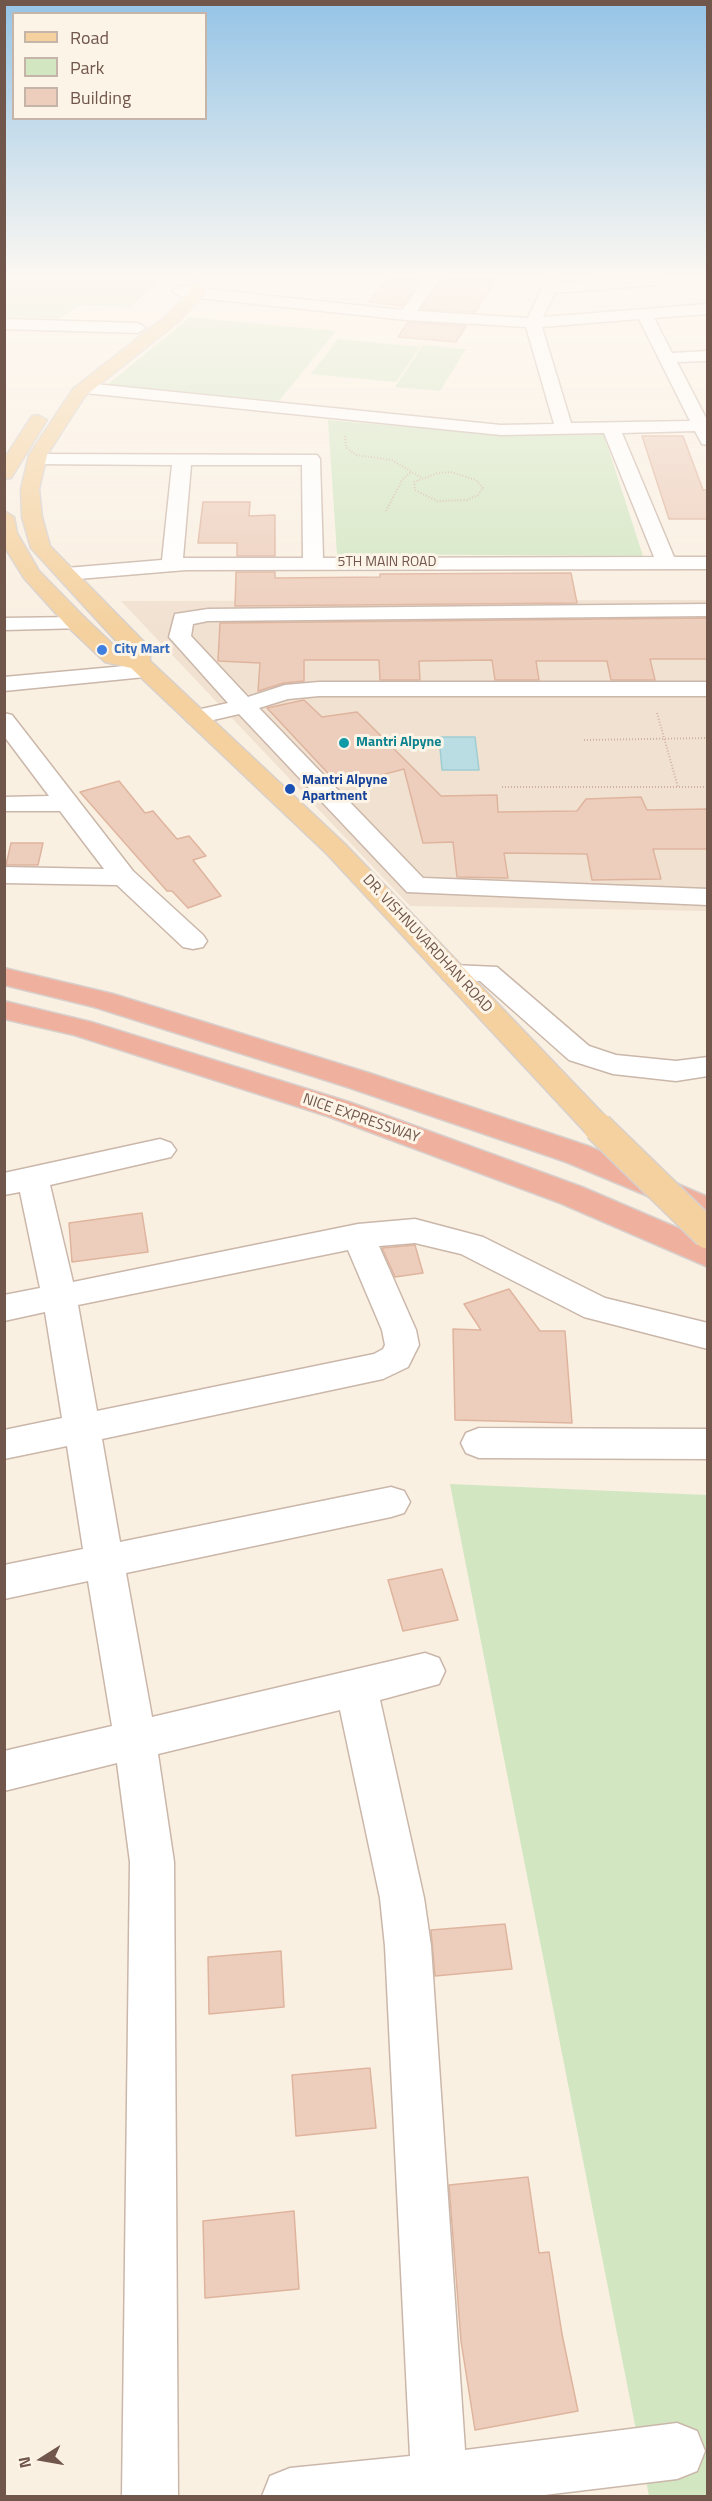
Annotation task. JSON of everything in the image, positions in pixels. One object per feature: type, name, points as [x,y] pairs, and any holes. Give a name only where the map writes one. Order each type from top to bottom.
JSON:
[{"type":"highway","points":[[4,976],[103,1000],[369,1084],[577,1155],[708,1210]]},
{"type":"highway","name":"NICE EXPRESSWAY","points":[[4,1010],[81,1029],[338,1109],[571,1195],[708,1255]]},
{"type":"main road","name":"DR. VISHNUVARDHAN ROAD","points":[[77,397],[35,467],[30,489],[32,517],[41,548],[139,650],[143,667]]},
{"type":"main road","points":[[4,475],[47,405]]},
{"type":"main road","name":"DR. VISHNUVARDHAN ROAD","points":[[4,517],[7,533],[31,574],[77,623],[113,657],[143,667],[373,885],[598,1127],[708,1234]]},
{"type":"street","points":[[171,397],[501,430],[610,428],[704,433],[687,397]]},
{"type":"street","points":[[555,397],[564,429]]},
{"type":"street","points":[[610,428],[667,564]]},
{"type":"street","points":[[4,475],[35,467],[182,460],[311,459],[313,564]]},
{"type":"street","points":[[172,564],[182,460]]},
{"type":"street","name":"5TH MAIN ROAD","points":[[66,574],[172,564],[708,563]]},
{"type":"street","points":[[708,610],[208,615],[183,619],[180,637],[342,811],[416,886],[708,897]]},
{"type":"street","points":[[4,624],[77,623]]},
{"type":"street","points":[[4,684],[143,667]]},
{"type":"street","points":[[196,717],[244,706],[285,692],[319,689],[708,689]]},
{"type":"street","points":[[4,720],[15,747],[69,803],[124,877],[193,941]]},
{"type":"street","points":[[4,804],[69,803]]},
{"type":"street","points":[[311,825],[342,811]]},
{"type":"street","points":[[4,876],[124,877]]},
{"type":"street","points":[[453,973],[487,973],[579,1053],[613,1064],[676,1071],[708,1066]]},
{"type":"street","points":[[150,2496],[152,1862],[135,1738],[59,1296],[19,1182],[160,1150]]},
{"type":"street","points":[[4,1308],[358,1236],[415,1231],[471,1245],[596,1308],[708,1336]]},
{"type":"street","points":[[4,1445],[383,1366],[396,1358],[402,1345],[399,1330],[358,1236]]},
{"type":"street","points":[[479,1443],[708,1444]]},
{"type":"street","points":[[4,1582],[391,1502]]},
{"type":"street","points":[[4,1771],[135,1738],[425,1671]]},
{"type":"street","points":[[356,1687],[402,1898],[408,1946],[448,2488]]},
{"type":"street","points":[[290,2496],[448,2488],[677,2451]]},
{"type":"path","points":[[348,415],[346,447],[356,455],[392,460],[422,478],[451,472],[476,480],[483,488],[478,495],[467,500],[437,501],[415,490],[414,482],[422,478]]},
{"type":"path","points":[[386,511],[402,480],[411,472]]},
{"type":"path","points":[[650,689],[678,787]]},
{"type":"path","points":[[584,740],[708,738]]},
{"type":"path","points":[[502,787],[708,787]]},
{"type":"shaded area","name":"Mantri Alpyne","points":[[707,600],[707,911],[410,906],[121,601]]},
{"type":"green space","points":[[233,397],[282,397],[279,401]]},
{"type":"green space","points":[[328,420],[507,435],[604,435],[643,556],[337,554]]},
{"type":"green space","points":[[450,1484],[707,1495],[707,2496],[649,2496]]},
{"type":"water","points":[[439,737],[475,737],[479,770],[442,770]]},
{"type":"building","points":[[642,436],[683,436],[703,490],[708,490],[708,519],[669,519]]},
{"type":"building","points":[[203,502],[250,502],[249,516],[275,515],[275,556],[237,556],[237,543],[198,543]]},
{"type":"building","points":[[236,572],[275,572],[275,578],[380,577],[380,574],[571,573],[577,603],[235,606]]},
{"type":"building","points":[[708,618],[708,659],[650,659],[655,680],[611,680],[607,661],[536,661],[539,680],[495,680],[492,660],[419,661],[420,680],[380,680],[379,660],[304,660],[304,681],[284,683],[258,691],[260,663],[218,661],[220,623]]},
{"type":"building","points":[[304,700],[322,717],[357,712],[441,796],[497,795],[498,812],[577,811],[586,799],[641,797],[647,810],[708,809],[708,849],[653,849],[661,879],[592,880],[587,854],[504,853],[508,878],[457,877],[453,842],[423,843],[404,769],[340,786],[267,708]]},
{"type":"building","points":[[119,781],[145,813],[153,811],[177,839],[189,836],[206,856],[193,860],[221,896],[188,908],[172,891],[167,891],[80,792]]},
{"type":"building","points":[[11,843],[43,843],[38,865],[6,865]]},
{"type":"building","points":[[142,1213],[148,1252],[72,1262],[69,1223]]},
{"type":"building","points":[[415,1245],[423,1273],[395,1277],[382,1248]]},
{"type":"building","points":[[509,1289],[540,1331],[565,1331],[572,1423],[455,1420],[453,1329],[481,1330],[464,1304]]},
{"type":"building","points":[[442,1569],[458,1620],[403,1631],[388,1580]]},
{"type":"building","points":[[505,1924],[512,1969],[435,1976],[431,1930]]},
{"type":"building","points":[[281,1951],[284,2007],[209,2014],[208,1957]]},
{"type":"building","points":[[370,2068],[376,2128],[296,2136],[292,2075]]},
{"type":"building","points":[[528,2177],[539,2253],[549,2252],[562,2334],[578,2411],[475,2430],[461,2341],[449,2185]]},
{"type":"building","points":[[294,2211],[299,2289],[205,2298],[203,2221]]},
{"type":"place","name":"City Mart","points":[[102,650]]},
{"type":"place","name":"Mantri Alpyne","points":[[344,743]]},
{"type":"place","name":"Mantri Alpyne Apartment","points":[[290,789]]}]
